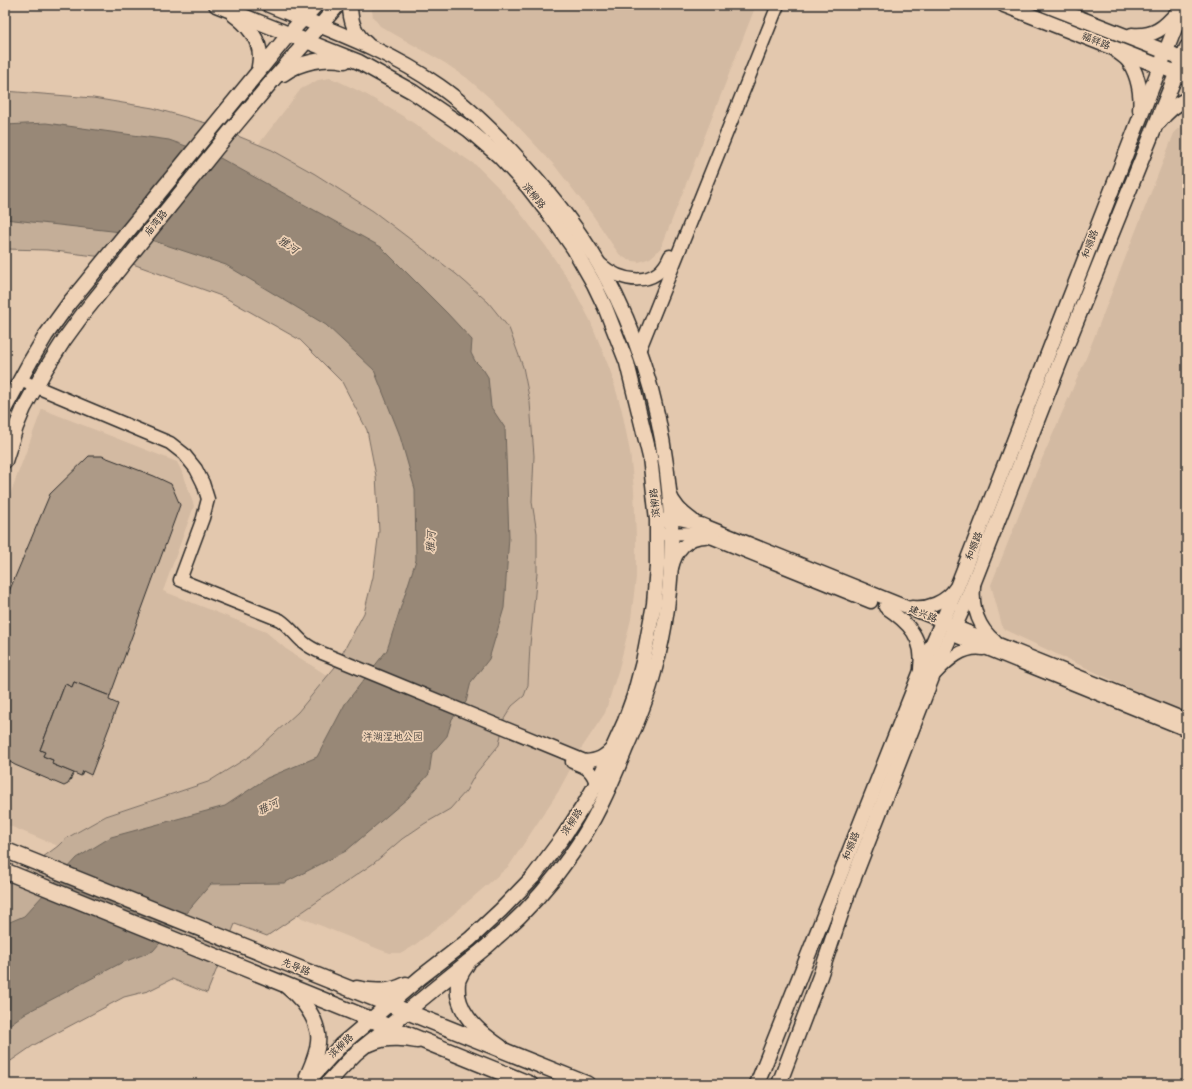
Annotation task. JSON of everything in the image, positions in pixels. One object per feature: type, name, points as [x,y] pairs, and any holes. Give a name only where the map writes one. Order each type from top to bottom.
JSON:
[{"type":"main road","name":"滨柳路","points":[[269,5],[374,48],[410,67],[441,87],[477,117],[546,189],[579,233],[605,275],[626,319],[639,351],[653,398],[664,444],[671,519],[664,534],[657,566],[654,604],[649,637],[634,696],[614,747],[584,805],[533,877],[501,910],[470,939],[421,977],[341,1044],[304,1084]]},
{"type":"main road","name":"庙湾路","points":[[5,408],[46,335],[70,302],[289,34],[316,5]]},
{"type":"main road","name":"庙湾路","points":[[5,461],[16,427],[34,389],[82,314],[227,135],[338,5]]},
{"type":"main road","points":[[350,5],[356,33],[362,40],[374,48]]},
{"type":"main road","name":"福祥路","points":[[1004,5],[1182,75]]},
{"type":"main road","name":"福祥路","points":[[1046,5],[1166,51],[1185,55]]},
{"type":"main road","points":[[1116,32],[1139,36],[1150,35],[1161,30],[1170,22],[1183,5]]},
{"type":"main road","name":"和顺路","points":[[757,1084],[946,628],[961,578],[1183,5]]},
{"type":"main road","name":"滨柳路","points":[[222,7],[364,65],[414,92],[469,130],[499,156],[528,187],[556,223],[594,284],[605,307],[627,363],[650,457],[657,520],[664,534],[669,577],[664,626],[655,670],[640,716],[602,803],[571,855],[553,879],[497,938],[355,1054],[327,1084]]},
{"type":"main road","points":[[222,7],[240,19],[257,42],[260,56],[258,72]]},
{"type":"main road","points":[[1105,45],[1118,52],[1129,61],[1135,74],[1139,88],[1140,105],[1138,122]]},
{"type":"main road","name":"和顺路","points":[[946,628],[976,576],[1154,129],[1182,75],[1185,55]]},
{"type":"main road","points":[[272,81],[291,68],[324,60],[342,60],[364,65]]},
{"type":"main road","points":[[1154,129],[1162,118],[1181,102],[1187,99]]},
{"type":"main road","name":"和顺路","points":[[779,1084],[820,976],[848,893],[927,675]]},
{"type":"main road","name":"先导路","points":[[10,852],[587,1084]]},
{"type":"main road","name":"先导路","points":[[6,871],[530,1084]]},
{"type":"main road","points":[[472,958],[458,980],[460,1003],[467,1017],[477,1028],[511,1054]]},
{"type":"main road","points":[[335,983],[369,991],[384,992],[397,989],[421,977]]},
{"type":"main road","points":[[280,983],[295,993],[306,1007],[314,1020],[318,1036],[316,1054],[304,1084]]},
{"type":"main road","points":[[355,1054],[368,1045],[390,1039],[414,1040],[433,1044]]},
{"type":"street","points":[[596,260],[613,274],[623,278],[648,278],[656,275],[663,269],[669,260],[772,5]]},
{"type":"street","points":[[639,351],[778,5]]},
{"type":"street","points":[[19,382],[168,447],[181,457],[192,470],[199,484],[203,498],[199,517],[174,583],[271,622],[308,646],[322,653],[584,764],[593,774],[596,784]]},
{"type":"street","points":[[669,491],[671,498],[678,508],[701,524]]},
{"type":"street","name":"建兴路","points":[[657,520],[679,519],[701,524],[898,604],[946,628],[1008,648],[1187,720]]},
{"type":"street","points":[[664,534],[695,533],[710,537],[885,607],[946,628],[988,649],[1187,730]]},
{"type":"street","points":[[669,577],[672,565],[679,550],[686,544],[700,537],[710,537]]},
{"type":"street","points":[[976,576],[973,598],[977,618],[987,634],[994,641],[1008,648]]},
{"type":"street","points":[[898,604],[918,607],[937,603],[954,590],[961,578]]},
{"type":"street","points":[[885,607],[907,624],[919,642],[927,675],[961,652],[976,648],[988,649]]},
{"type":"street","points":[[584,764],[604,756],[614,747]]},
{"type":"shaded area","points":[[373,5],[756,5],[661,248],[650,258],[639,262],[628,260],[620,255],[592,214],[555,166],[500,107],[467,78],[445,63],[380,26],[373,17]]},
{"type":"shaded area","points":[[330,78],[367,95],[406,118],[477,166],[518,210],[545,245],[570,282],[590,320],[610,370],[622,411],[630,452],[634,490],[636,577],[631,619],[619,668],[605,713],[581,749],[558,792],[509,866],[442,924],[402,953],[390,953],[381,950],[297,916],[374,863],[402,839],[466,791],[476,773],[499,745],[504,719],[512,706],[524,696],[528,685],[530,645],[537,573],[537,533],[532,502],[534,456],[530,402],[523,367],[509,328],[488,302],[456,274],[373,211],[315,174],[272,150],[258,145],[301,89],[318,80]]},
{"type":"shaded area","points":[[1187,124],[1187,715],[1003,629],[991,585],[1035,475],[1086,358],[1175,131]]},
{"type":"shaded area","points":[[42,409],[177,462],[184,476],[194,506],[163,591],[266,632],[286,649],[328,676],[298,712],[250,756],[208,782],[106,816],[65,839],[58,846],[5,824],[5,508]]},
{"type":"green space","name":"洋湖湿地公园","points":[[5,91],[93,98],[153,108],[206,123],[272,150],[315,174],[373,211],[456,274],[488,302],[509,328],[523,367],[530,402],[534,456],[532,502],[537,533],[537,573],[530,645],[528,685],[524,696],[512,706],[504,719],[499,745],[476,773],[466,791],[450,809],[402,839],[374,863],[267,936],[235,924],[207,993],[172,979],[148,991],[124,997],[34,1045],[5,1065],[5,885],[58,846],[65,839],[106,816],[208,782],[250,756],[298,712],[335,667],[364,613],[373,577],[379,531],[376,476],[367,430],[342,382],[300,340],[224,297],[119,259],[47,250],[5,249]]},
{"type":"water","name":"雅河","points":[[46,123],[169,140],[220,158],[381,247],[472,340],[471,353],[475,361],[488,377],[491,407],[505,428],[509,537],[504,608],[489,659],[471,682],[466,702],[452,719],[447,736],[432,753],[429,774],[408,798],[346,851],[284,883],[211,884],[153,951],[121,963],[24,1014],[5,1028],[5,924],[24,916],[77,858],[111,837],[225,806],[267,778],[317,757],[345,704],[387,650],[416,560],[415,489],[399,433],[374,370],[326,325],[226,265],[130,233],[5,219],[5,125]]},
{"type":"building","points":[[89,456],[102,456],[171,484],[180,505],[110,696],[74,682],[72,687],[65,684],[40,750],[45,752],[43,756],[53,760],[52,764],[74,773],[68,784],[64,786],[15,765],[5,759],[5,601],[50,494]]},
{"type":"building","points":[[74,682],[110,696],[109,700],[118,704],[91,775],[83,771],[81,776],[52,764],[53,760],[43,756],[45,752],[40,750],[65,684],[72,687]]}]
